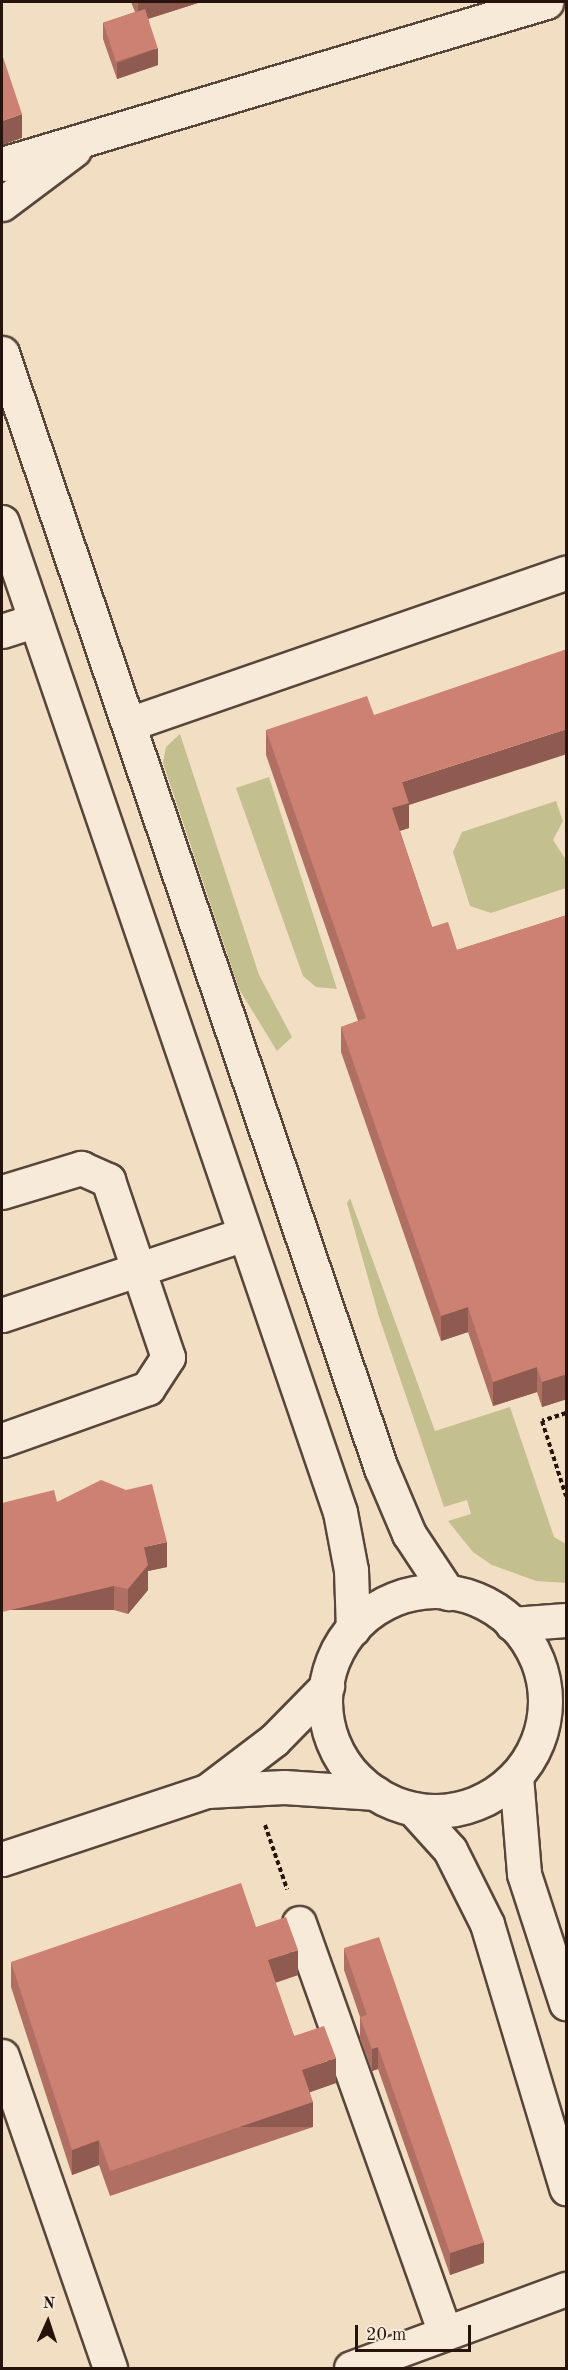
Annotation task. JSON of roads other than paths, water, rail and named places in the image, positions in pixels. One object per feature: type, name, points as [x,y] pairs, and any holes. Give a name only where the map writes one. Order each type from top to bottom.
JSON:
[{"type":"lane","points":[[2,164],[83,143],[479,12],[546,2]]},
{"type":"lane","points":[[2,204],[83,143]]},
{"type":"lane","points":[[2,353],[381,1468],[409,1534],[448,1593]]},
{"type":"lane","points":[[2,522],[340,1512],[351,1570],[353,1629]]},
{"type":"lane","points":[[129,724],[567,573]]},
{"type":"lane","points":[[2,631],[35,620]]},
{"type":"lane","points":[[2,1192],[67,1169],[96,1172],[115,1192],[167,1346],[158,1379],[135,1394],[2,1440]]},
{"type":"lane","points":[[2,1315],[244,1234]]},
{"type":"lane","points":[[2,1859],[207,1791],[252,1788],[376,1793],[413,1809],[458,1809],[479,1802],[516,1776],[555,1715],[546,1702],[537,1660],[512,1624],[472,1598],[448,1593],[386,1603],[353,1629],[331,1665],[327,1686],[336,1748],[376,1793]]},
{"type":"lane","points":[[512,1624],[567,1620]]},
{"type":"lane","points":[[207,1791],[274,1740],[327,1686]]},
{"type":"lane","points":[[516,1776],[524,1874],[567,2003]]},
{"type":"lane","points":[[413,1809],[450,1850],[487,1924],[567,2188]]},
{"type":"lane","points":[[299,1923],[444,2331]]},
{"type":"lane","points":[[2,2056],[110,2368]]},
{"type":"lane","points":[[351,2368],[444,2331],[567,2289]]}]
